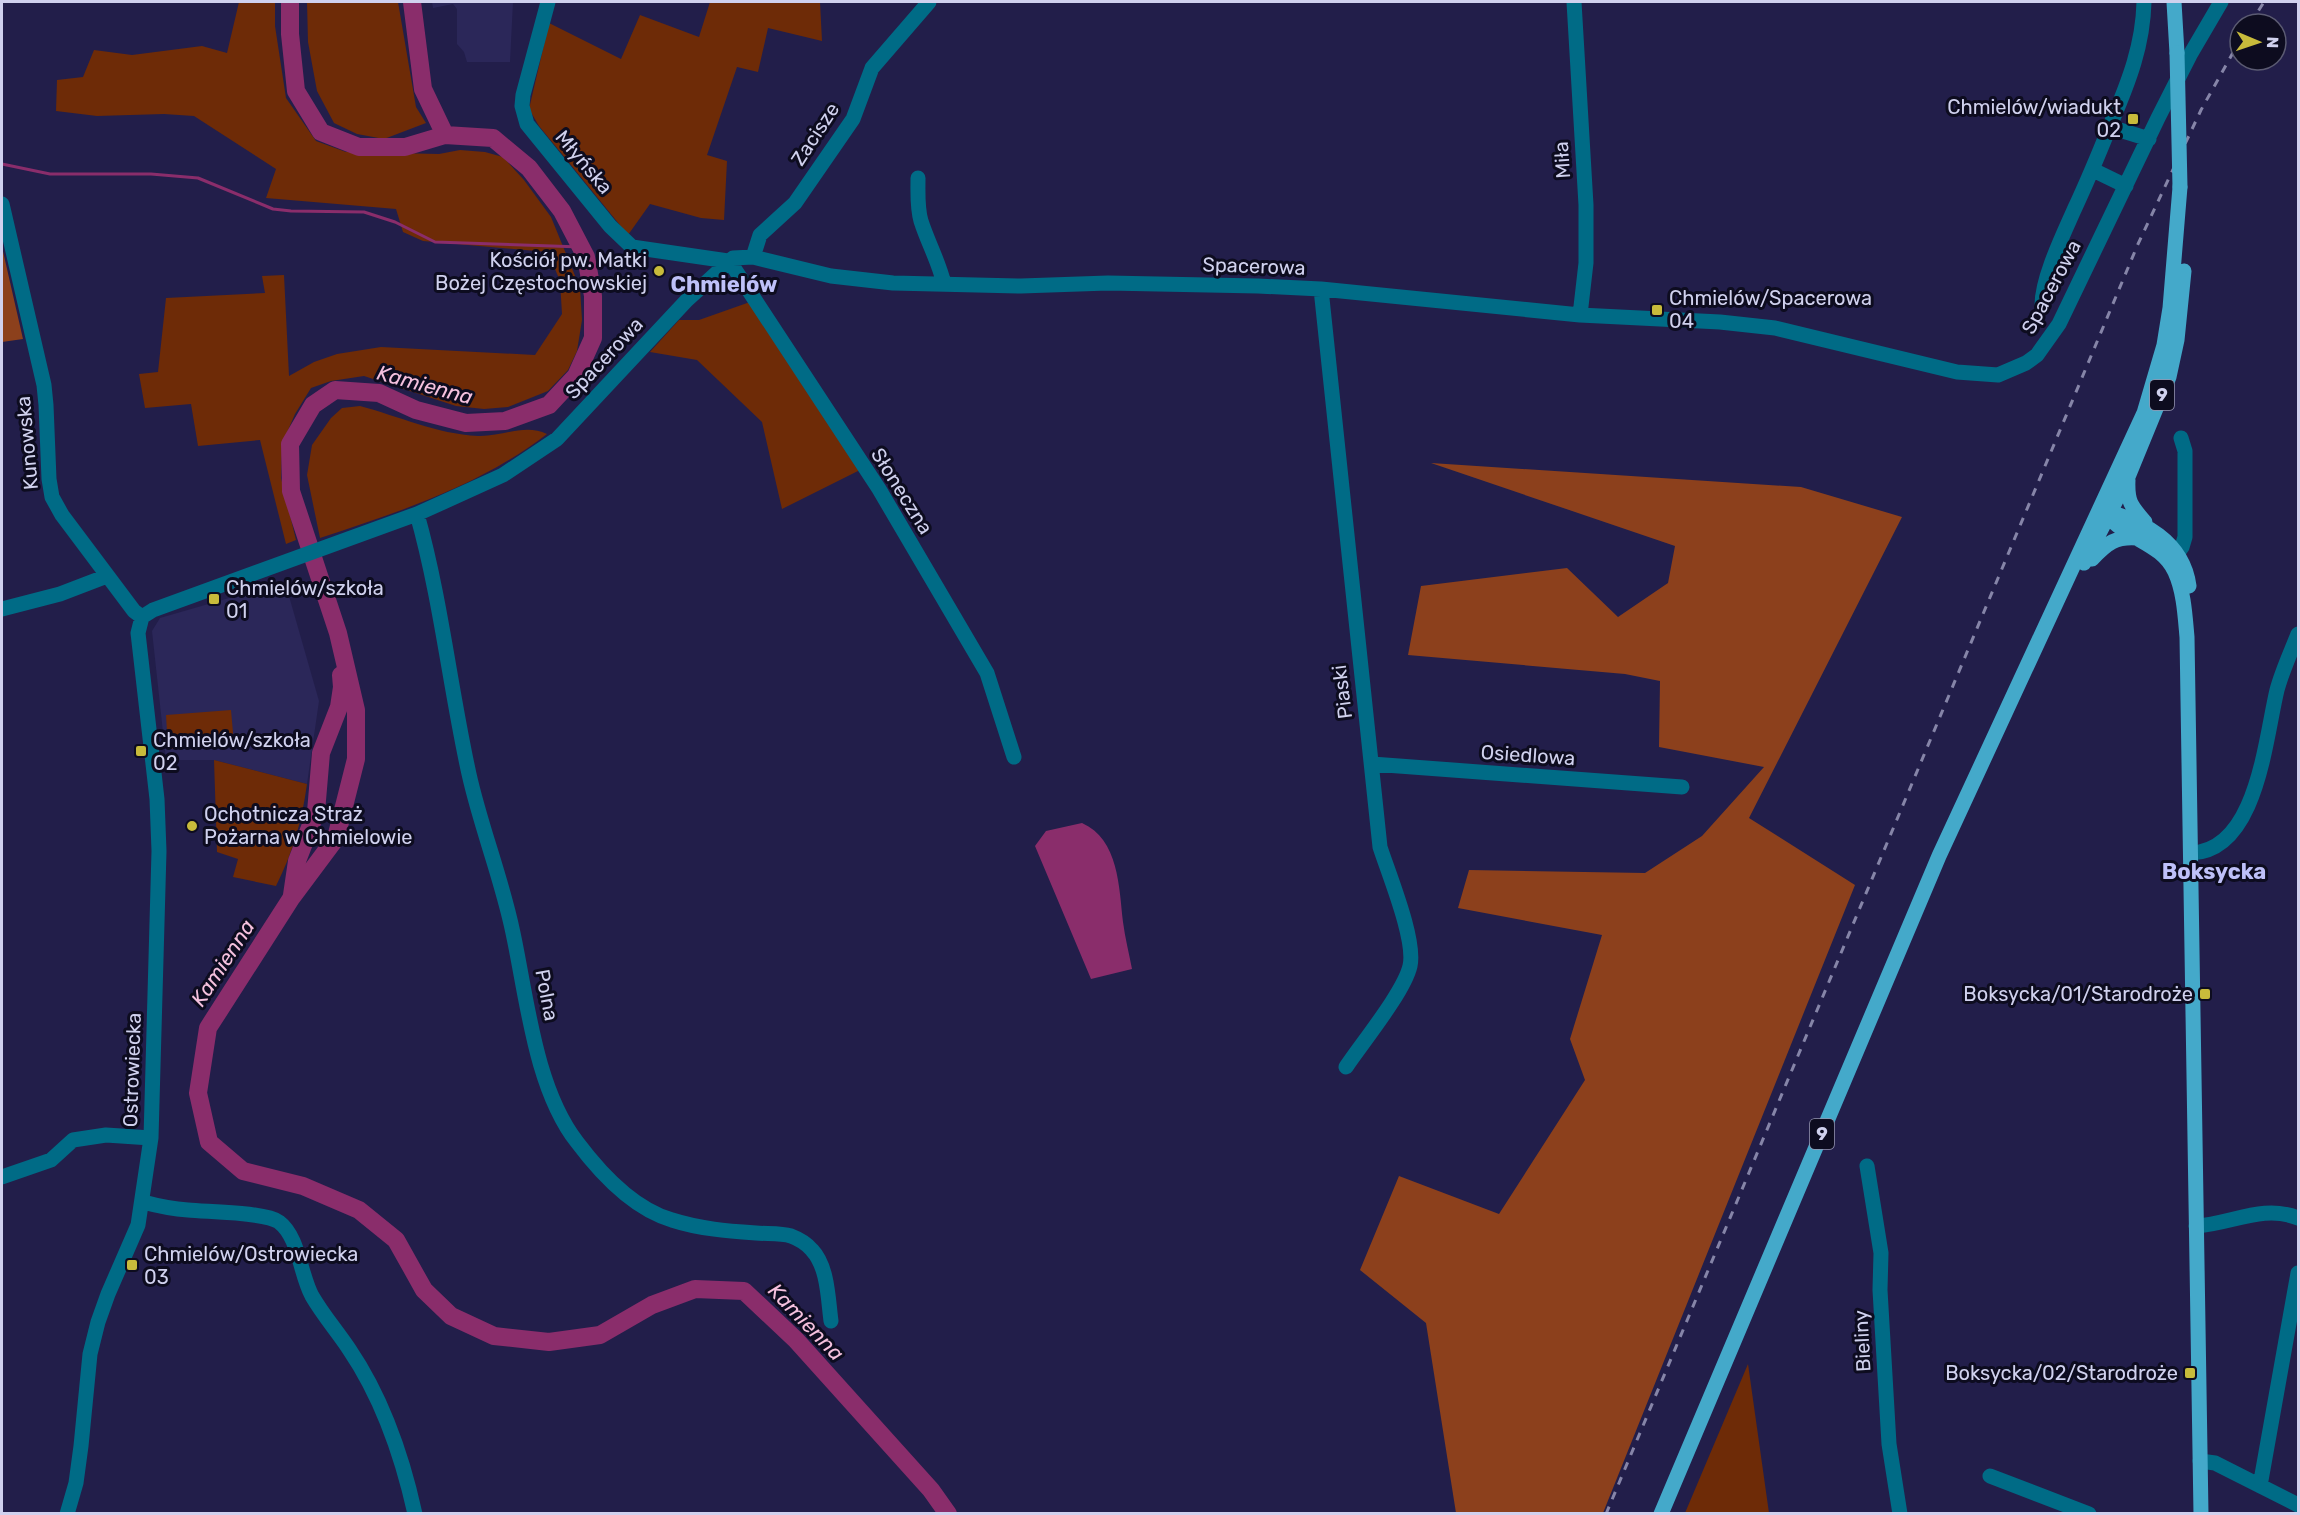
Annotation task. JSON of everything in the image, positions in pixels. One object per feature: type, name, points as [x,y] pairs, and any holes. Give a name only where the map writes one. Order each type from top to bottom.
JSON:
[{"type":"main road","name":"9","points":[[1661,1514],[1984,754],[2106,512],[2128,477],[2162,397],[2177,340],[2184,262],[2174,2]]},
{"type":"main road","name":"9","points":[[2177,53],[2178,2]]},
{"type":"main road","name":"9","points":[[2029,663],[2073,584],[2106,512],[2144,413],[2164,345],[2173,286],[2180,188]]},
{"type":"main road","points":[[2128,477],[2128,498],[2149,544],[2174,558],[2175,571],[2183,598],[2187,637],[2201,1514]]},
{"type":"main road","points":[[2106,512],[2116,524],[2144,534]]},
{"type":"main road","points":[[2073,584],[2109,542],[2118,538],[2144,534]]},
{"type":"street","name":"Młyńska","points":[[548,2],[523,95],[522,106],[527,124],[610,226],[632,247],[728,261]]},
{"type":"street","name":"Zacisze","points":[[753,256],[760,235],[795,203],[854,118],[872,68],[929,2]]},
{"type":"street","name":"Miła","points":[[1574,2],[1586,205],[1586,263],[1580,315]]},
{"type":"street","points":[[2042,305],[2042,294],[2064,233],[2137,58],[2144,2]]},
{"type":"street","name":"Spacerowa","points":[[142,617],[153,610],[417,514],[503,475],[557,439],[687,300],[733,258],[753,256],[831,276],[893,283],[1021,286],[1155,284],[1321,289],[1580,315],[1720,322],[1774,328],[1957,372],[1998,375],[2026,363],[2037,355],[2049,340],[2074,294],[2190,55],[2221,2]]},
{"type":"street","points":[[2110,127],[2149,139]]},
{"type":"street","points":[[2092,170],[2126,186]]},
{"type":"street","points":[[918,178],[921,220],[934,250],[944,284]]},
{"type":"street","name":"Kunowska","points":[[2,204],[44,385],[52,497],[62,515],[107,576],[134,611],[142,617]]},
{"type":"street","name":"Słoneczna","points":[[728,261],[879,489],[987,673],[1014,757]]},
{"type":"street","name":"Piaski","points":[[1321,289],[1380,847],[1411,952],[1410,966],[1403,984],[1346,1067]]},
{"type":"street","points":[[2174,558],[2186,537],[2184,451],[2181,438]]},
{"type":"street","name":"Polna","points":[[417,514],[451,673],[471,781],[513,932],[536,1047],[563,1120],[577,1142],[602,1172],[638,1204],[659,1215],[670,1220],[707,1228],[790,1236],[807,1245],[814,1252],[824,1276],[831,1322]]},
{"type":"street","points":[[2,609],[60,594],[107,576]]},
{"type":"street","name":"Ostrowiecka","points":[[67,1514],[76,1483],[86,1384],[98,1322],[108,1294],[132,1243],[143,1202],[152,1138],[159,851],[157,799],[138,633],[142,617]]},
{"type":"street","points":[[2191,854],[2212,850],[2234,833],[2251,799],[2263,759],[2278,688],[2298,634]]},
{"type":"street","name":"Osiedlowa","points":[[1372,764],[1682,787]]},
{"type":"street","points":[[2,1177],[51,1160],[73,1140],[106,1135],[152,1138]]},
{"type":"street","name":"Bieliny","points":[[1867,1166],[1881,1253],[1880,1290],[1889,1444],[1900,1514]]},
{"type":"street","points":[[143,1202],[189,1210],[253,1216],[279,1222],[293,1239],[305,1281],[313,1297],[350,1349],[389,1424],[406,1472],[415,1514]]},
{"type":"street","points":[[2196,1226],[2229,1222],[2255,1213],[2273,1212],[2298,1218]]},
{"type":"street","points":[[2260,1486],[2298,1274]]},
{"type":"street","points":[[2200,1461],[2215,1463],[2298,1505]]},
{"type":"street","points":[[1990,1476],[2089,1514]]},
{"type":"shaded area","points":[[239,2],[275,2],[275,26],[286,98],[316,141],[346,152],[439,154],[460,150],[485,152],[503,157],[524,180],[551,217],[580,288],[582,320],[577,351],[568,370],[548,391],[508,407],[484,409],[456,406],[364,376],[331,381],[311,388],[295,414],[282,444],[281,478],[296,540],[286,544],[260,440],[198,446],[191,404],[145,408],[139,374],[158,372],[166,298],[265,293],[262,276],[284,275],[289,376],[314,362],[337,354],[381,347],[535,355],[562,314],[560,281],[548,252],[423,241],[403,232],[396,209],[266,198],[276,169],[194,116],[164,114],[97,116],[56,111],[57,80],[83,77],[94,50],[132,55],[202,46],[227,53]]},
{"type":"shaded area","points":[[307,2],[398,2],[416,107],[426,123],[384,139],[357,134],[334,123],[317,91],[308,42]]},
{"type":"shaded area","points":[[432,2],[513,2],[510,62],[467,62],[464,52],[457,44],[457,9],[453,4],[433,8]]},
{"type":"shaded area","points":[[710,2],[820,2],[822,41],[768,28],[758,72],[737,67],[707,155],[727,161],[724,220],[701,218],[650,204],[628,235],[539,126],[529,109],[549,23],[621,59],[640,15],[699,37]]},
{"type":"shaded area","points":[[2,247],[23,339],[2,342]]},
{"type":"shaded area","points":[[750,302],[860,470],[782,509],[762,422],[697,360],[650,352],[679,320],[699,320]]},
{"type":"shaded area","points":[[360,406],[463,435],[487,436],[522,430],[547,434],[494,469],[438,496],[320,538],[307,475],[312,445],[331,418],[342,408]]},
{"type":"shaded area","points":[[1431,463],[1801,487],[1902,517],[1749,818],[1855,885],[1603,1513],[1456,1513],[1426,1323],[1360,1270],[1399,1176],[1499,1214],[1585,1080],[1570,1039],[1602,935],[1458,908],[1469,870],[1645,873],[1702,836],[1764,767],[1659,747],[1660,681],[1625,674],[1408,655],[1421,586],[1567,568],[1618,617],[1668,583],[1675,546]]},
{"type":"shaded area","points":[[285,582],[319,701],[307,784],[214,760],[166,760],[152,631],[160,618]]},
{"type":"shaded area","points":[[231,710],[234,744],[168,749],[166,715]]},
{"type":"shaded area","points":[[214,760],[307,784],[296,836],[276,886],[233,877],[238,859],[217,852]]},
{"type":"shaded area","points":[[1082,823],[1094,830],[1103,840],[1115,866],[1132,969],[1091,979],[1035,846],[1046,831]]},
{"type":"shaded area","points":[[1748,1364],[1769,1513],[1685,1513]]},
{"type":"waterway","name":"Kamienna","points":[[290,2],[290,34],[296,91],[321,132],[359,147],[405,147],[445,135]]},
{"type":"waterway","name":"Kamienna","points":[[412,2],[423,89],[445,135],[493,138],[529,168],[562,211],[586,257],[593,296],[593,338],[576,376],[549,405],[505,421],[466,423],[416,410],[379,393],[335,390],[313,405],[290,444],[291,491],[338,633],[356,710],[356,759],[336,838],[292,897],[208,1028],[198,1093],[209,1142],[243,1171],[303,1186],[359,1210],[396,1240],[424,1290],[451,1316],[494,1336],[549,1342],[600,1335],[652,1305],[695,1289],[744,1291],[796,1340],[931,1490],[948,1514]]},
{"type":"waterway","points":[[2,164],[50,174],[151,174],[198,178],[273,209],[364,212],[395,222],[435,242],[581,247]]},
{"type":"waterway","name":"Kamienna","points":[[292,895],[297,861],[316,812],[321,753],[339,707],[341,675]]},
{"type":"railway","points":[[2258,12],[2264,2]]},
{"type":"railway","points":[[1606,1514],[2138,244],[2201,110],[2228,62]]},
{"type":"place","name":"Chmielów/wiadukt 02","points":[[2133,119]]},
{"type":"place","name":"Kościół pw. Matki Bożej Częstochowskiej","points":[[659,271]]},
{"type":"place","name":"Chmielów/Spacerowa 04","points":[[1657,310]]},
{"type":"place","name":"Chmielów/szkoła 01","points":[[214,599]]},
{"type":"place","name":"Chmielów/szkoła 02","points":[[141,751]]},
{"type":"place","name":"Ochotnicza Straż Pożarna w Chmielowie","points":[[192,826]]},
{"type":"place","name":"Boksycka/01/Starodroże","points":[[2205,994]]},
{"type":"place","name":"Chmielów/Ostrowiecka 03","points":[[132,1265]]},
{"type":"place","name":"Boksycka/02/Starodroże","points":[[2190,1373]]},
{"type":"district","name":"Chmielów","points":[[724,284]]},
{"type":"district","name":"Boksycka","points":[[2214,871]]}]
